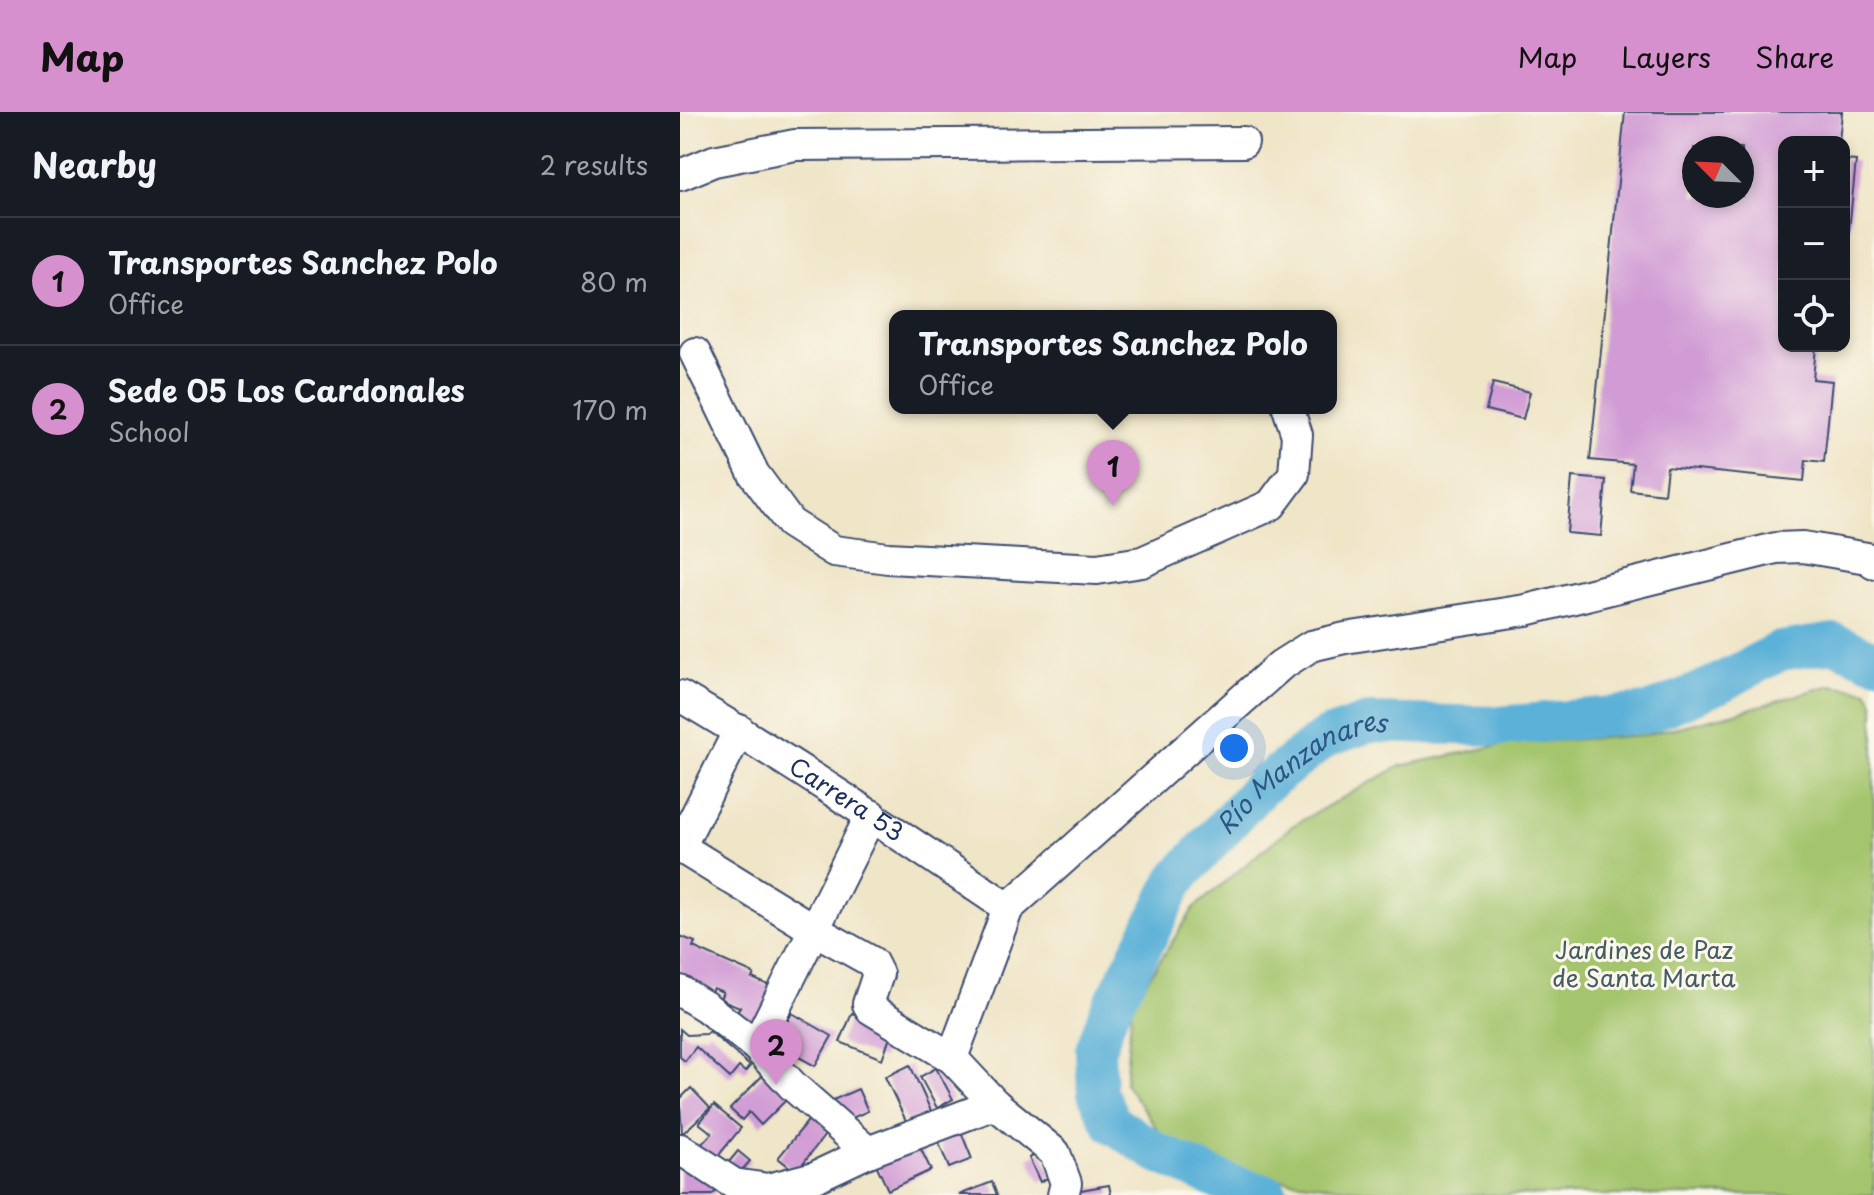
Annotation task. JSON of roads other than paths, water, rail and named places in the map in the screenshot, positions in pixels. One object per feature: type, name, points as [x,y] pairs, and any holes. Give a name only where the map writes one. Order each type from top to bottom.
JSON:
[{"type":"street","points":[[680,175],[714,161],[795,145],[1243,142]]},
{"type":"street","points":[[695,353],[754,474],[790,523],[834,551],[888,558],[1097,569],[1142,562],[1271,505],[1294,474],[1297,435],[1290,414]]},
{"type":"street","points":[[952,1058],[1008,908],[1281,665],[1311,646],[1526,610],[1776,548],[1803,547],[1867,558],[1874,563]]},
{"type":"street","name":"Carrera 53","points":[[680,696],[871,815],[1008,908]]},
{"type":"street","points":[[739,730],[680,847],[872,962],[878,974],[868,1004],[876,1014],[952,1058],[995,1104],[1055,1153],[1066,1183],[1063,1195]]},
{"type":"street","points":[[756,1046],[871,815]]},
{"type":"street","points":[[680,991],[756,1046],[793,1086],[868,1152]]},
{"type":"street","points":[[680,1149],[734,1184],[768,1189],[815,1177],[868,1152],[995,1104]]},
{"type":"waterway","name":"Río Manzanares","points":[[1269,1195],[1223,1182],[1156,1152],[1112,1123],[1097,1093],[1095,1051],[1108,1014],[1177,879],[1261,787],[1325,738],[1368,723],[1500,726],[1649,713],[1718,684],[1780,651],[1834,643],[1874,660]]},
{"type":"place","name":"Transportes Sanchez Polo","points":[[1113,506]]},
{"type":"place","name":"Sede 05 Los Cardonales","points":[[776,1085]]},
{"type":"park label","name":"Jardines de Paz de Santa Marta","points":[[1644,965]]}]
